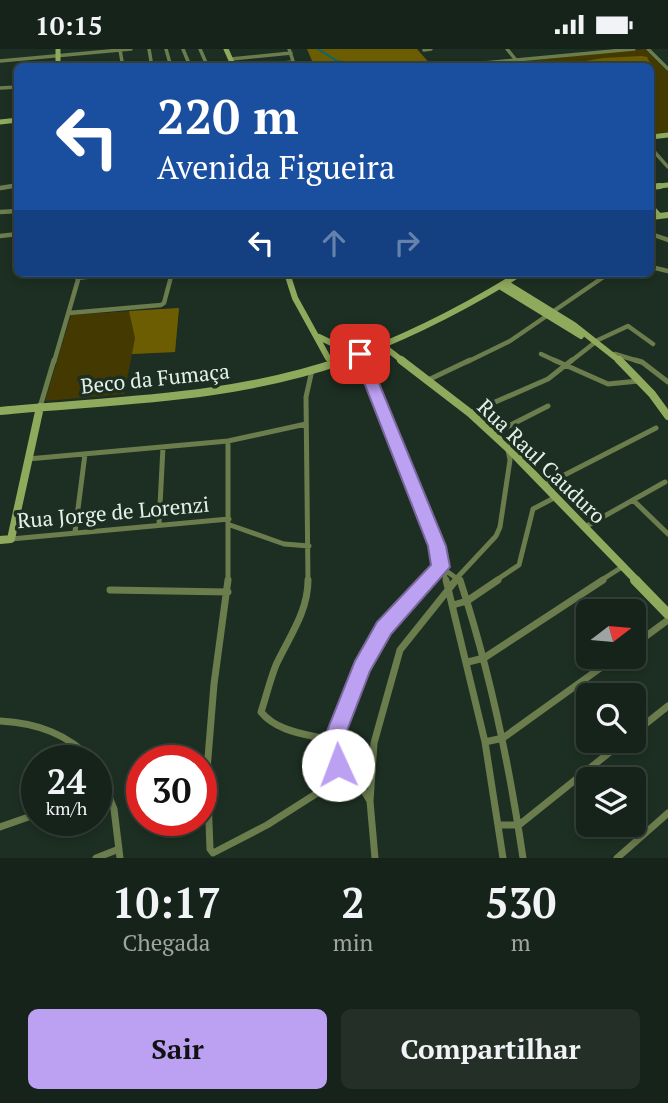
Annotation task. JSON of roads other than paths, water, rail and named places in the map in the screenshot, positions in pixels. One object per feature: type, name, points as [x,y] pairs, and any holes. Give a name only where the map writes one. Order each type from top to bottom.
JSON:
[{"type":"street","points":[[0,61],[58,52],[131,49]]},
{"type":"street","points":[[424,50],[432,49]]},
{"type":"street","points":[[507,49],[516,60]]},
{"type":"street","points":[[484,63],[634,49]]},
{"type":"street","points":[[648,49],[668,69]]},
{"type":"street","points":[[31,58],[32,50]]},
{"type":"street","points":[[238,63],[290,51]]},
{"type":"street","points":[[654,151],[668,167]]},
{"type":"street","points":[[654,210],[659,216]]},
{"type":"street","points":[[654,217],[668,215]]},
{"type":"street","points":[[11,539],[40,407],[78,277]]},
{"type":"street","points":[[69,313],[163,304],[171,277]]},
{"type":"street","points":[[288,277],[293,294],[314,333],[327,355],[343,359],[346,352],[314,333]]},
{"type":"street","name":"Beco da Fumaça","points":[[0,411],[208,393],[313,370],[358,351],[381,345],[516,277]]},
{"type":"street","points":[[426,381],[510,341],[602,278]]},
{"type":"street","points":[[503,285],[615,354],[642,380],[668,416]]},
{"type":"street","points":[[470,413],[548,379],[596,342],[628,326],[653,344]]},
{"type":"street","name":"Rua Raul Cauduro","points":[[381,345],[470,413],[493,434],[508,448],[513,458],[545,485],[666,608]]},
{"type":"street","points":[[340,347],[358,351],[437,546],[468,662],[485,742],[503,858]]},
{"type":"street","name":"Beco da Fumaça","points":[[313,370],[327,355],[340,347]]},
{"type":"street","points":[[541,354],[608,384],[642,380]]},
{"type":"street","points":[[615,354],[642,362],[668,382]]},
{"type":"street","points":[[313,370],[306,397],[308,595],[295,632],[276,666],[261,712],[264,717],[284,728],[333,741],[370,801]]},
{"type":"street","points":[[493,434],[548,406]]},
{"type":"street","points":[[28,459],[228,441],[306,424]]},
{"type":"street","points":[[545,485],[656,428]]},
{"type":"street","points":[[228,441],[228,592],[214,684],[207,770],[210,849],[213,853],[267,825],[333,783],[338,765],[333,741],[362,667],[384,628],[441,567]]},
{"type":"street","points":[[159,524],[163,447]]},
{"type":"street","points":[[75,532],[85,454]]},
{"type":"street","points":[[375,858],[370,801],[374,743],[400,650],[447,589],[491,543],[500,527],[513,458]]},
{"type":"street","points":[[585,527],[665,482]]},
{"type":"street","points":[[453,605],[467,601],[519,565],[533,509],[556,497]]},
{"type":"street","points":[[633,500],[668,534]]},
{"type":"street","name":"Rua Jorge de Lorenzi","points":[[0,540],[159,524],[229,522],[284,544],[309,546]]},
{"type":"street","points":[[468,662],[484,658],[622,566]]},
{"type":"street","points":[[441,567],[459,579],[484,658],[503,738],[523,858]]},
{"type":"street","points":[[110,590],[228,592]]},
{"type":"street","points":[[646,636],[668,620]]},
{"type":"street","points":[[485,742],[503,738],[599,669]]},
{"type":"street","points":[[646,723],[668,706]]},
{"type":"street","points":[[0,721],[15,721],[50,729],[80,745]]},
{"type":"street","points":[[498,825],[519,825],[609,753]]},
{"type":"street","points":[[96,858],[119,854],[112,803]]},
{"type":"street","points":[[617,858],[668,813]]},
{"type":"street","points":[[0,827],[21,820]]},
{"type":"waterway","points":[[318,49],[337,61],[349,63]]}]
